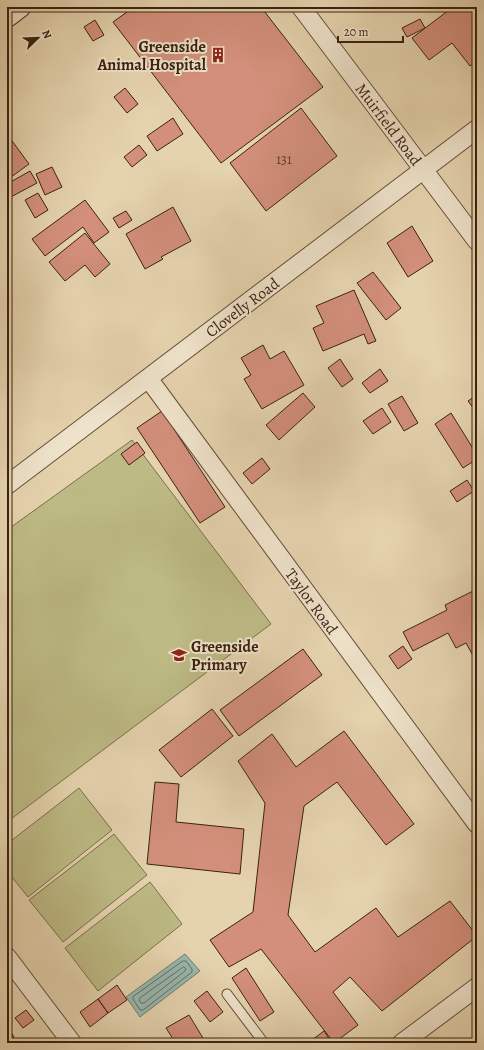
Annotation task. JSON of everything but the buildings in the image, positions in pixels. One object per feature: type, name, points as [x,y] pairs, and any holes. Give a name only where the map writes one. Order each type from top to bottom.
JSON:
[{"type":"main road","points":[[7,16],[18,7]]},
{"type":"street","name":"Muirfield Road","points":[[301,7],[477,241]]},
{"type":"street","name":"Clovelly Road","points":[[7,485],[477,129]]},
{"type":"street","name":"Taylor Road","points":[[148,378],[477,824]]},
{"type":"street","points":[[7,957],[72,1043]]},
{"type":"street","points":[[402,1043],[477,987]]},
{"type":"lane","points":[[227,994],[264,1043]]},
{"type":"shaded area","points":[[132,440],[271,624],[7,822],[7,530]]},
{"type":"shaded area","points":[[79,788],[112,830],[28,897],[7,871],[7,844]]},
{"type":"shaded area","points":[[114,834],[147,875],[63,942],[29,900]]},
{"type":"shaded area","points":[[150,882],[182,924],[98,991],[65,948]]},
{"type":"water","points":[[185,954],[200,971],[140,1017],[126,997]]},
{"type":"place","name":"Greenside Animal Hospital","points":[[218,55]]},
{"type":"place","name":"Greenside Primary","points":[[179,655]]}]
